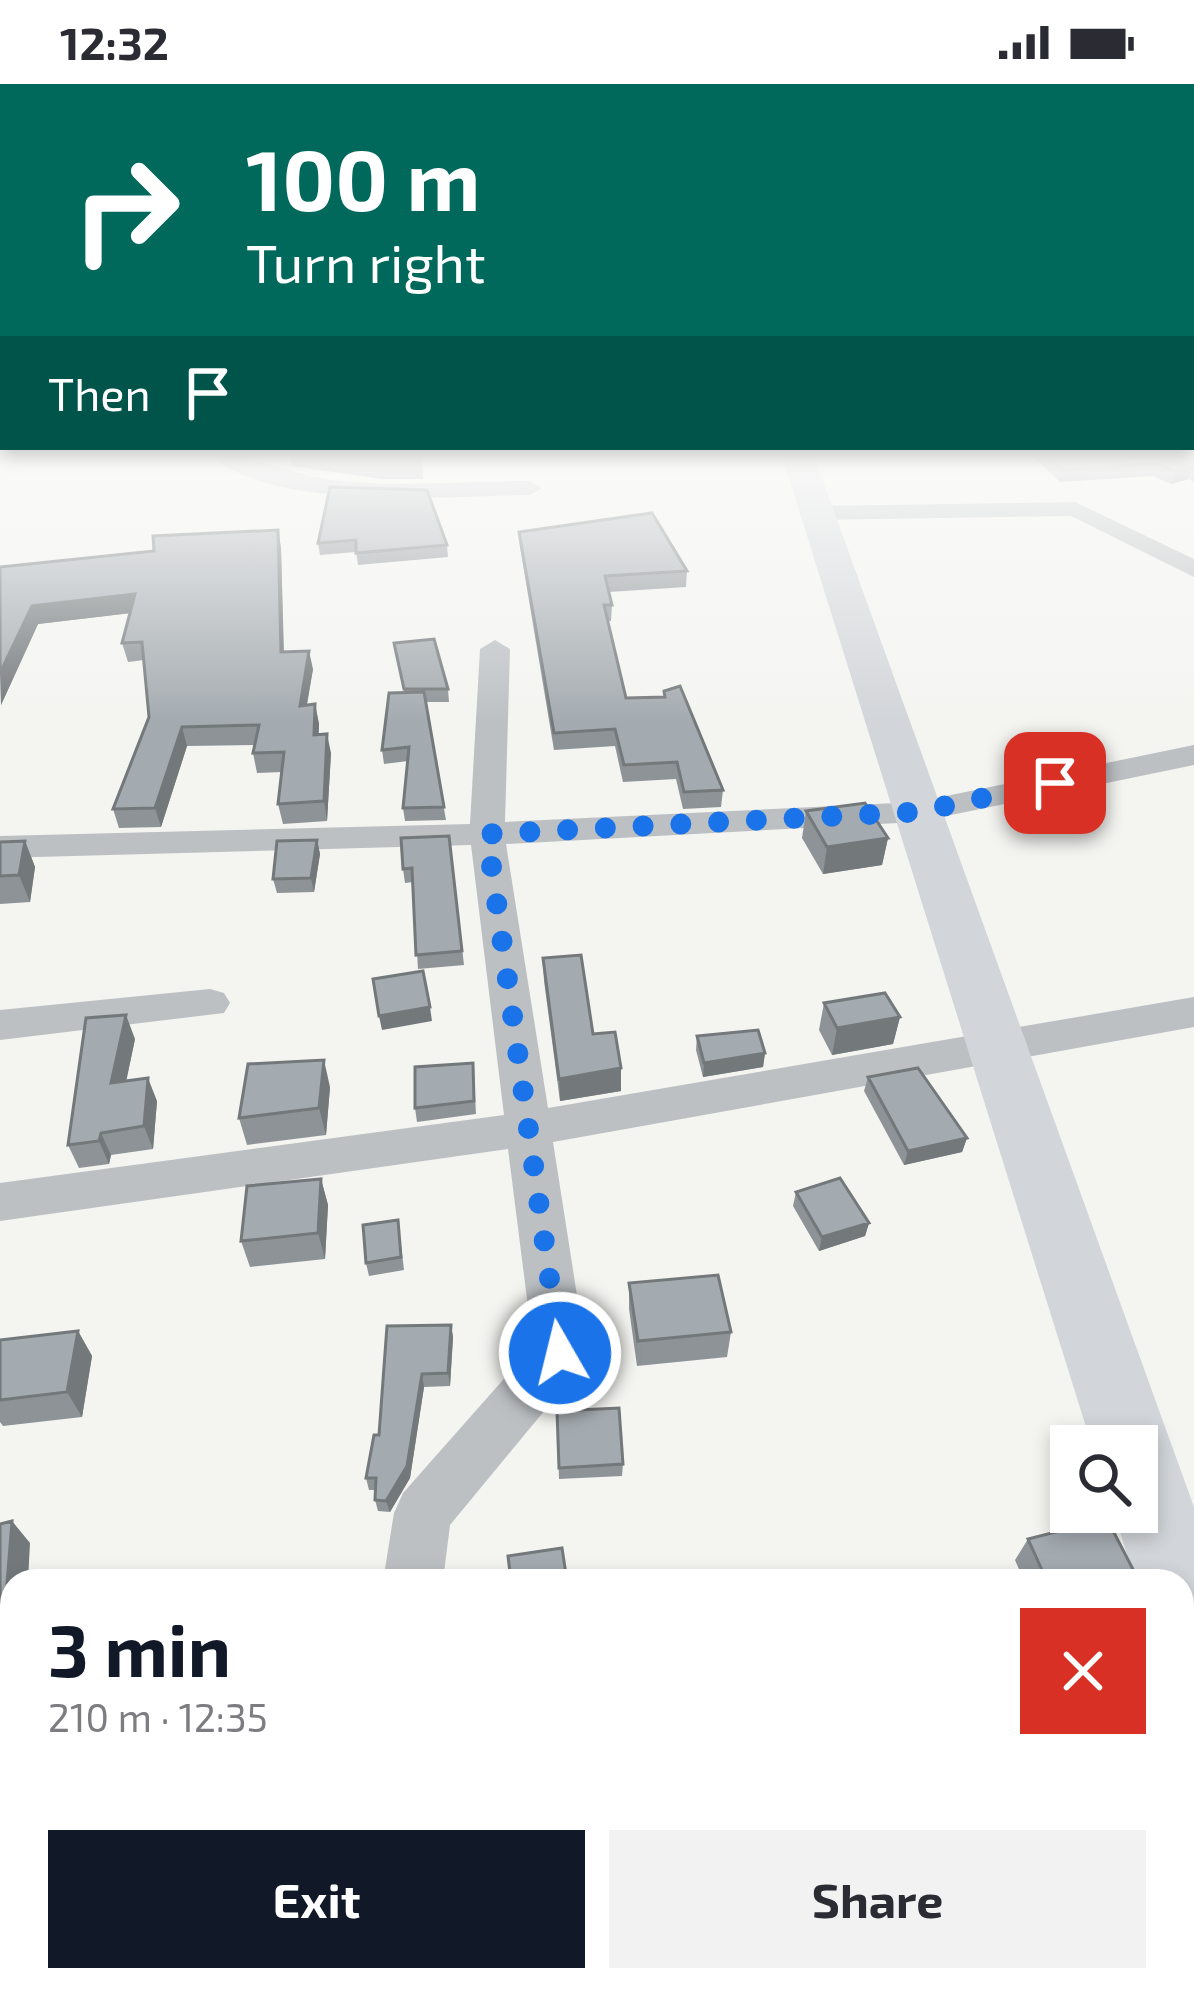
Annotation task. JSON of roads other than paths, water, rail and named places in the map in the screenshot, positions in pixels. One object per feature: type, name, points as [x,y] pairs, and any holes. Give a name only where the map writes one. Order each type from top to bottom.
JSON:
[{"type":"street","points":[[826,545],[1125,1425]]},
{"type":"street","points":[[1146,545],[1194,569]]},
{"type":"street","points":[[415,1569],[423,1513],[560,1353],[487,834],[495,650]]},
{"type":"street","points":[[0,847],[487,834],[916,812],[1194,755]]},
{"type":"street","points":[[0,1025],[210,1003]]},
{"type":"street","points":[[0,1202],[526,1129],[1194,1012]]},
{"type":"street","points":[[1158,1522],[1174,1569]]}]
